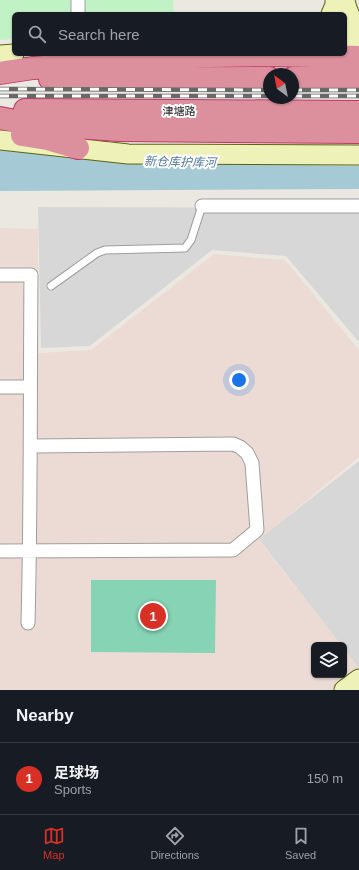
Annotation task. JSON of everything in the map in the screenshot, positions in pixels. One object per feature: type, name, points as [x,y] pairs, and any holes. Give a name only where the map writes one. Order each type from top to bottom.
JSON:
[{"type":"highway","points":[[0,74],[33,68],[150,57],[208,56]]},
{"type":"highway","points":[[312,56],[359,57]]},
{"type":"highway","points":[[0,74],[54,79],[263,78]]},
{"type":"highway","points":[[299,78],[359,78]]},
{"type":"highway","name":"津塘路","points":[[0,112],[37,110],[359,112]]},
{"type":"highway","points":[[0,118],[32,124],[119,130],[359,132]]},
{"type":"highway","points":[[0,128],[18,134],[47,139],[78,148]]},
{"type":"street","points":[[78,0],[78,12]]},
{"type":"street","points":[[333,12],[335,0]]},
{"type":"street","points":[[345,0],[350,19],[359,28]]},
{"type":"street","points":[[347,38],[359,38]]},
{"type":"street","points":[[0,56],[12,54]]},
{"type":"street","points":[[0,140],[128,154],[359,155]]},
{"type":"street","points":[[202,206],[359,206]]},
{"type":"street","points":[[0,275],[31,275],[30,387],[32,446],[28,623]]},
{"type":"street","points":[[0,387],[30,387]]},
{"type":"street","points":[[0,552],[233,550],[257,530],[252,463],[247,453],[240,447],[233,444],[32,446]]},
{"type":"street","points":[[344,690],[359,679]]},
{"type":"lane","points":[[51,286],[97,253],[105,250],[185,248],[191,240],[202,206]]},
{"type":"shaded area","points":[[38,207],[359,208],[359,342],[286,256],[212,250],[90,346],[41,348]]},
{"type":"shaded area","points":[[0,228],[38,229],[38,353],[91,350],[214,254],[285,260],[359,350],[359,457],[259,540],[339,642],[311,642],[311,678],[347,678],[347,653],[359,668],[359,672],[332,690],[0,690]]},
{"type":"shaded area","points":[[359,461],[359,668],[347,653],[347,642],[339,642],[259,539]]},
{"type":"green space","points":[[0,0],[173,0],[174,12],[12,12],[12,39],[0,40]]},
{"type":"green space","points":[[91,580],[216,580],[215,653],[91,652]]},
{"type":"water","points":[[0,150],[119,162],[359,166],[359,189],[0,191]]},
{"type":"railway","points":[[0,89],[263,90]]},
{"type":"railway","points":[[299,90],[359,90]]},
{"type":"railway","points":[[0,96],[263,96]]},
{"type":"railway","points":[[299,96],[359,96]]},
{"type":"place","name":"足球场","points":[[153,616]]},
{"type":"water label","name":"新仓库护库河","points":[[180,162]]}]
